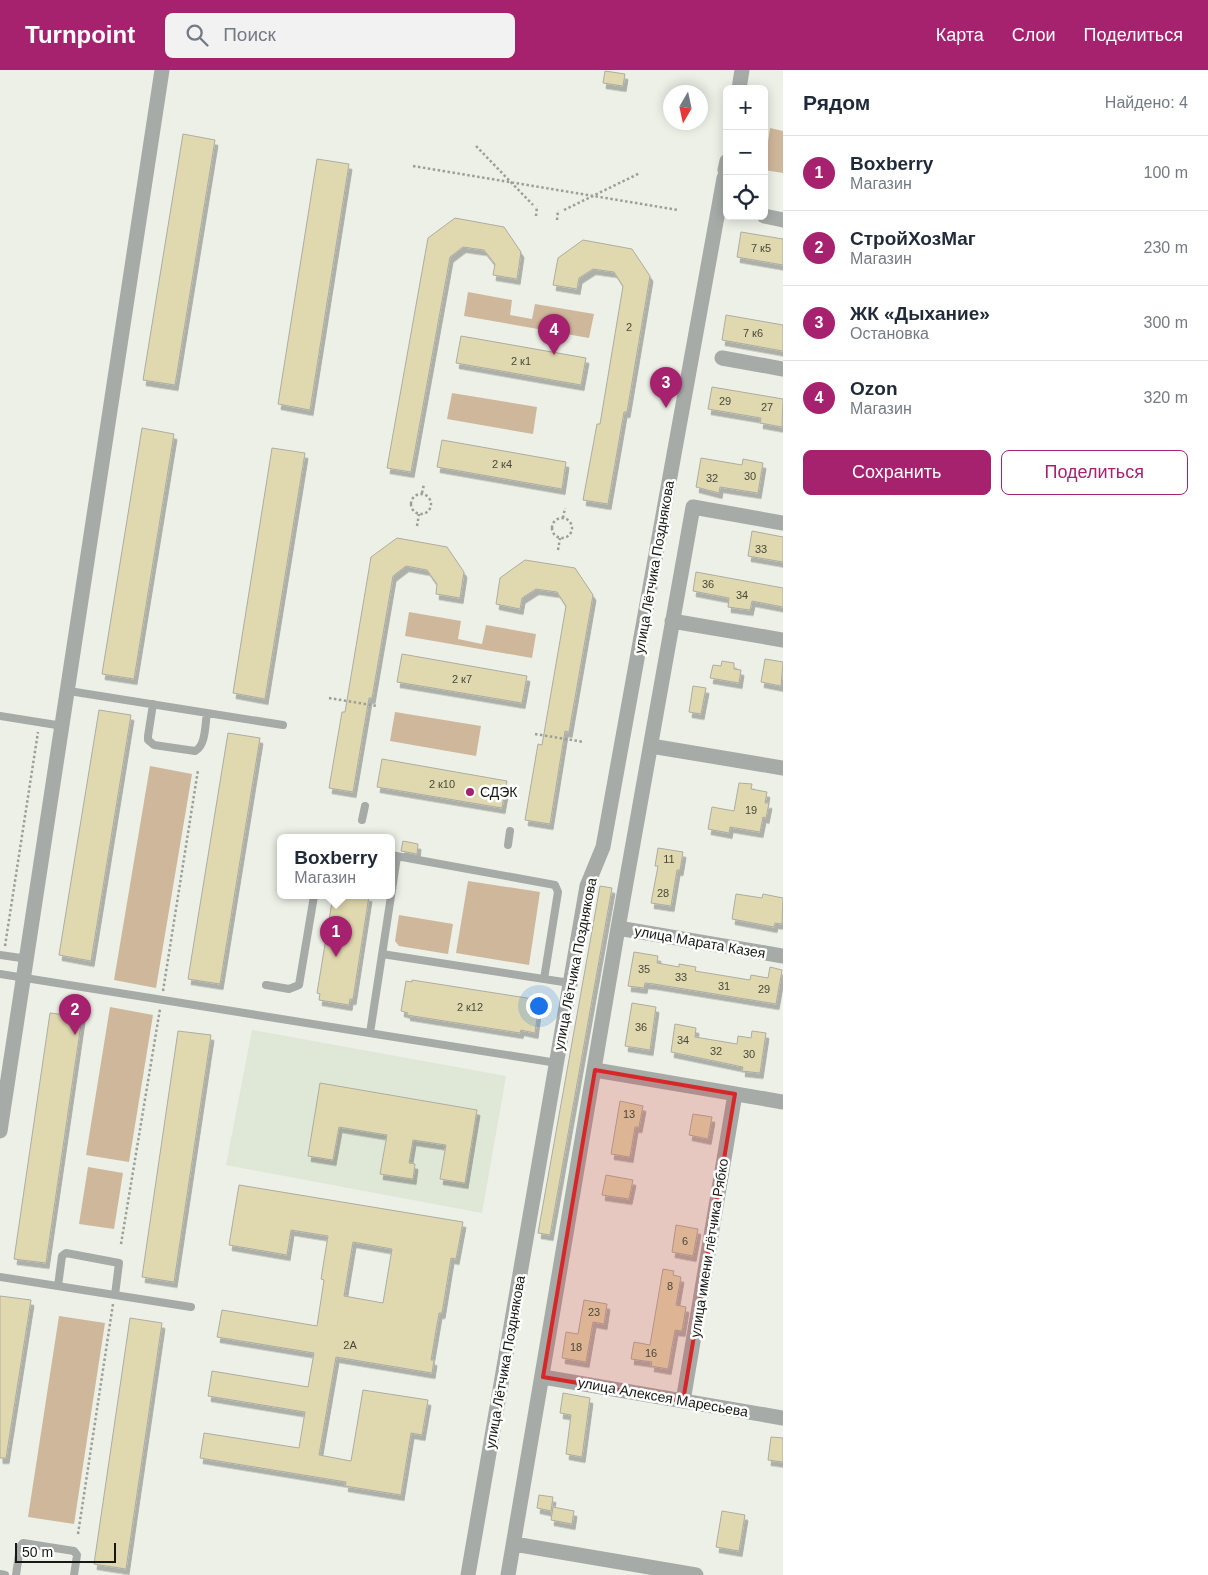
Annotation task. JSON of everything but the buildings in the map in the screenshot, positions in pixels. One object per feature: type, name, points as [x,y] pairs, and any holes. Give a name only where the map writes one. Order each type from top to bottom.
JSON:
[{"type":"street","points":[[0,1131],[64,726],[162,70]]},
{"type":"street","points":[[740,85],[742,70]]},
{"type":"street","name":"улица Лётчика Позднякова","points":[[468,1575],[587,886],[603,847],[724,175]]},
{"type":"street","points":[[768,217],[783,220]]},
{"type":"street","points":[[722,358],[783,369]]},
{"type":"street","name":"улица Лётчика Позднякова","points":[[508,1575],[618,928],[693,507],[783,523]]},
{"type":"street","points":[[672,621],[783,640]]},
{"type":"street","points":[[651,746],[783,768]]},
{"type":"street","name":"улица Марата Казея","points":[[618,928],[783,956]]},
{"type":"street","points":[[595,1070],[783,1102]]},
{"type":"street","name":"улица имени лётчика Рябко","points":[[683,1401],[735,1094]]},
{"type":"street","name":"улица Алексея Маресьева","points":[[543,1376],[783,1418]]},
{"type":"street","points":[[514,1544],[696,1575]]},
{"type":"lane","points":[[69,691],[283,725]]},
{"type":"lane","points":[[153,704],[148,740],[154,745],[198,750],[202,743],[207,713]]},
{"type":"lane","points":[[0,716],[64,726]]},
{"type":"lane","points":[[362,820],[365,806]]},
{"type":"lane","points":[[508,845],[510,831]]},
{"type":"lane","points":[[395,856],[555,884],[558,892],[544,979]]},
{"type":"lane","points":[[266,985],[289,989],[299,985],[313,899]]},
{"type":"lane","points":[[370,1033],[389,899]]},
{"type":"lane","points":[[382,954],[570,984]]},
{"type":"lane","points":[[0,955],[28,959]]},
{"type":"lane","points":[[0,974],[556,1063]]},
{"type":"lane","points":[[58,1286],[62,1256],[66,1253],[119,1263],[115,1295]]},
{"type":"lane","points":[[0,1277],[191,1307]]},
{"type":"lane","points":[[16,1575],[20,1547],[23,1543],[74,1551],[77,1555],[74,1575]]},
{"type":"lane","points":[[0,1574],[5,1575]]},
{"type":"path","points":[[476,146],[533,205]]},
{"type":"path","points":[[413,166],[678,210]]},
{"type":"path","points":[[564,210],[640,173]]},
{"type":"path","points":[[536,216],[537,206]]},
{"type":"path","points":[[557,220],[558,210]]},
{"type":"path","points":[[422,493],[424,484]]},
{"type":"path","points":[[422,493],[427,495],[431,503],[428,512],[419,514],[412,509],[410,504],[414,496],[422,493]]},
{"type":"path","points":[[563,518],[565,508]]},
{"type":"path","points":[[417,526],[419,514]]},
{"type":"path","points":[[559,518],[563,518],[570,523],[572,528],[568,536],[560,538],[553,533],[552,524],[559,518]]},
{"type":"path","points":[[558,550],[560,538]]},
{"type":"path","points":[[329,698],[377,706]]},
{"type":"path","points":[[6,946],[38,732]]},
{"type":"path","points":[[535,734],[584,742]]},
{"type":"path","points":[[78,1534],[115,1295]]},
{"type":"highlighted area","points":[[595,1070],[735,1094],[683,1401],[543,1377]]},
{"type":"shaded area","points":[[770,128],[783,131],[783,173],[768,171]]},
{"type":"shaded area","points":[[468,292],[512,300],[510,315],[532,319],[535,304],[594,314],[589,338],[464,316]]},
{"type":"shaded area","points":[[452,393],[537,407],[533,434],[447,419]]},
{"type":"shaded area","points":[[409,612],[461,621],[458,639],[482,644],[486,625],[536,634],[532,658],[405,636]]},
{"type":"shaded area","points":[[395,712],[481,726],[476,756],[390,741]]},
{"type":"shaded area","points":[[150,766],[192,774],[156,988],[114,980]]},
{"type":"shaded area","points":[[468,881],[540,892],[529,965],[456,953]]},
{"type":"shaded area","points":[[399,915],[453,924],[448,954],[399,946],[395,941]]},
{"type":"shaded area","points":[[110,1007],[153,1015],[129,1162],[86,1155]]},
{"type":"shaded area","points":[[252,1030],[506,1076],[482,1213],[226,1165]]},
{"type":"shaded area","points":[[88,1167],[123,1173],[114,1229],[79,1224]]},
{"type":"shaded area","points":[[59,1316],[105,1323],[74,1524],[28,1517]]},
{"type":"place","name":"Ozon","points":[[554,355]]},
{"type":"place","name":"ЖК «Дыхание»","points":[[666,408]]},
{"type":"place","name":"СДЭК","points":[[470,792]]},
{"type":"place","name":"Boxberry","points":[[336,957]]},
{"type":"place","name":"СтройХозМаг","points":[[75,1035]]}]
